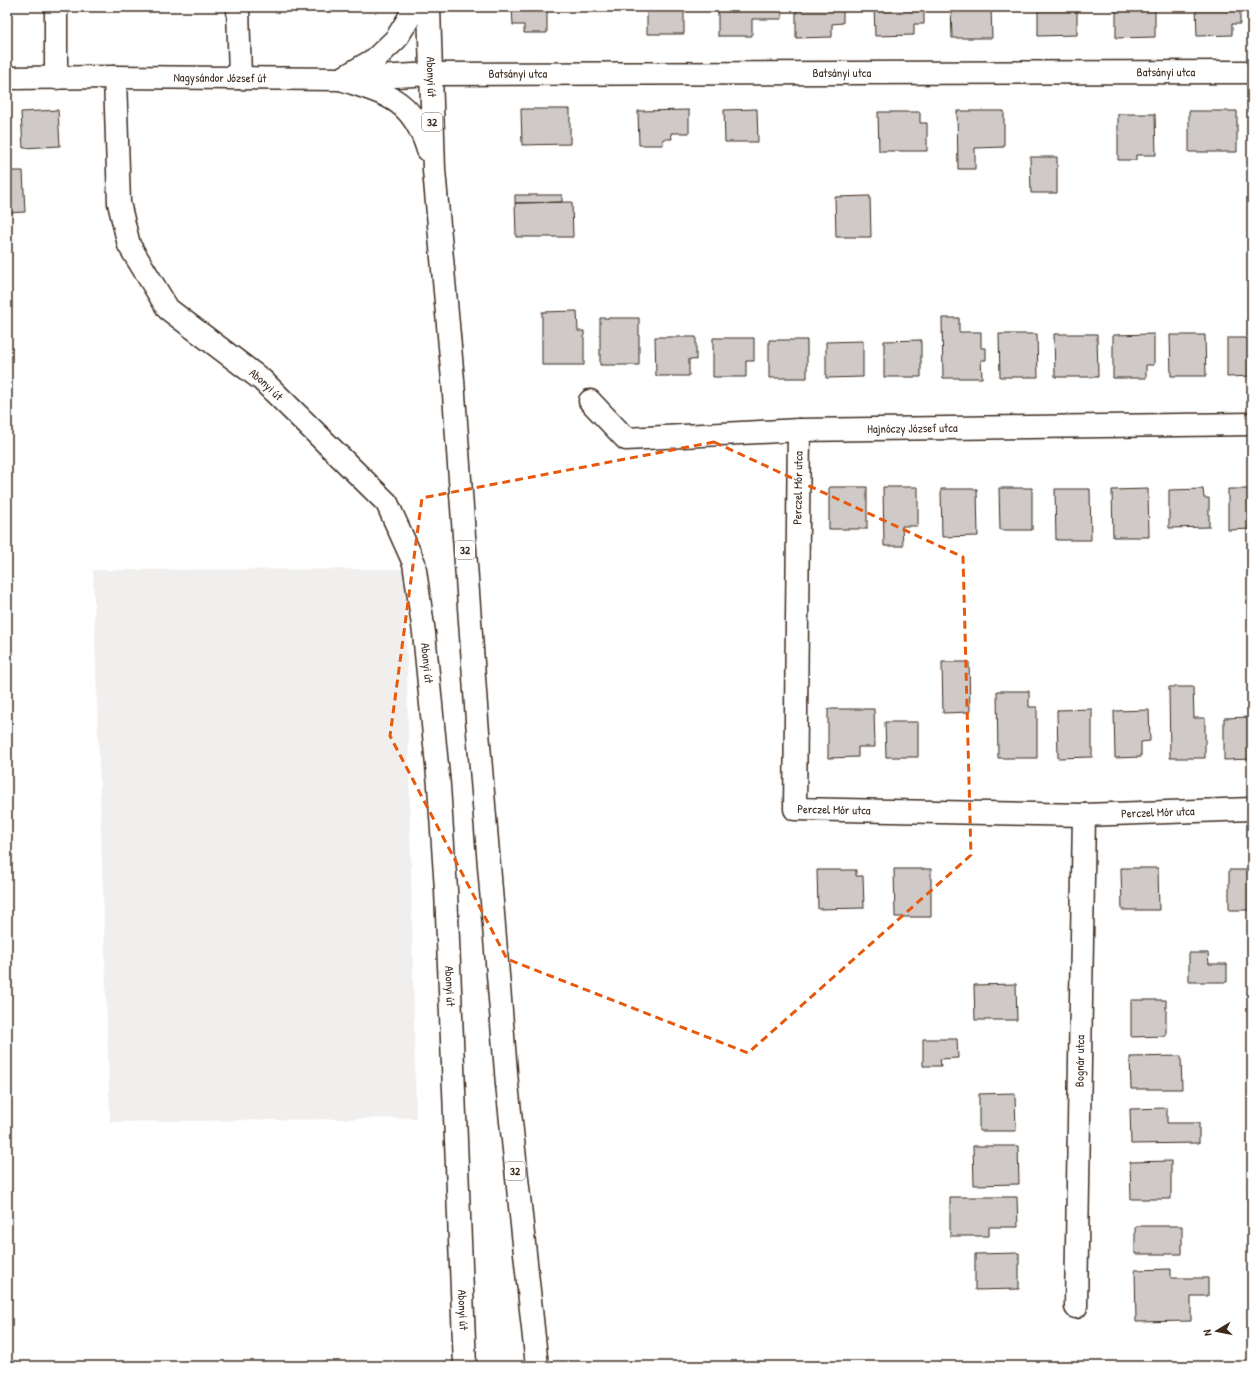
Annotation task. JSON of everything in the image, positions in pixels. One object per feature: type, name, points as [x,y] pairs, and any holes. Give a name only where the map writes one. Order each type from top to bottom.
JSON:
[{"type":"street","points":[[56,7],[56,78]]},
{"type":"street","points":[[238,7],[240,78]]},
{"type":"street","points":[[341,79],[375,59],[396,39],[409,18],[412,7]]},
{"type":"street","name":"Abonyi út","points":[[430,7],[432,74],[431,97],[434,170],[453,380],[477,720],[506,1069],[537,1366]]},
{"type":"street","name":"Batsányi utca","points":[[432,74],[1252,72]]},
{"type":"street","name":"Nagysándor József út","points":[[7,78],[115,77],[341,79],[432,74]]},
{"type":"street","name":"Abonyi út","points":[[115,77],[119,203],[129,245],[148,277],[168,309],[262,380],[387,503],[414,563],[424,633],[439,786],[446,890],[465,1366]]},
{"type":"street","points":[[341,79],[386,94],[401,104],[412,115],[423,134],[434,170]]},
{"type":"street","name":"Hajnóczy József utca","points":[[590,400],[626,439],[799,430],[1252,424]]},
{"type":"street","name":"Perczel Mór utca","points":[[799,430],[795,810],[1084,815],[1252,809]]},
{"type":"street","name":"Bognár utca","points":[[1076,1307],[1084,815]]},
{"type":"highlighted area","points":[[714,442],[963,557],[971,855],[748,1053],[507,959],[390,736],[422,498]]},
{"type":"shaded area","points":[[405,569],[416,1118],[110,1122],[93,570]]},
{"type":"building","points":[[512,7],[547,7],[547,33],[524,33],[524,25],[513,25]]},
{"type":"building","points":[[647,7],[684,7],[684,34],[647,34]]},
{"type":"building","points":[[718,7],[782,7],[782,19],[752,19],[752,36],[718,36]]},
{"type":"building","points":[[796,7],[843,7],[843,23],[832,24],[832,37],[796,38]]},
{"type":"building","points":[[874,7],[924,7],[924,24],[914,24],[914,35],[875,36]]},
{"type":"building","points":[[951,7],[991,7],[992,38],[952,38]]},
{"type":"building","points":[[1038,7],[1077,7],[1077,35],[1038,36]]},
{"type":"building","points":[[1116,7],[1155,7],[1155,37],[1116,38]]},
{"type":"building","points":[[1196,7],[1240,7],[1240,24],[1232,24],[1232,35],[1197,36]]},
{"type":"building","points":[[521,109],[570,109],[570,144],[522,145]]},
{"type":"building","points":[[757,109],[758,142],[725,142],[724,110]]},
{"type":"building","points":[[58,110],[60,146],[23,148],[21,112]]},
{"type":"building","points":[[689,110],[689,133],[671,133],[672,139],[663,139],[663,145],[639,145],[638,111]]},
{"type":"building","points":[[957,111],[1004,111],[1004,147],[975,148],[975,169],[958,169]]},
{"type":"building","points":[[1189,111],[1237,111],[1237,152],[1189,152]]},
{"type":"building","points":[[878,112],[920,112],[920,123],[927,123],[927,151],[879,151]]},
{"type":"building","points":[[1118,114],[1155,114],[1156,155],[1136,155],[1136,160],[1118,160]]},
{"type":"building","points":[[1030,157],[1057,157],[1057,193],[1031,193]]},
{"type":"building","points":[[7,171],[23,171],[25,212],[7,213]]},
{"type":"building","points":[[515,195],[562,195],[562,202],[515,203]]},
{"type":"building","points":[[870,196],[871,237],[836,237],[835,197]]},
{"type":"building","points":[[572,202],[573,237],[516,237],[515,203]]},
{"type":"building","points":[[577,311],[578,331],[584,331],[584,365],[542,365],[542,312]]},
{"type":"building","points":[[600,318],[639,318],[639,365],[600,365]]},
{"type":"building","points":[[942,318],[959,318],[959,332],[981,332],[981,348],[986,348],[986,360],[981,360],[982,378],[943,378]]},
{"type":"building","points":[[999,334],[1037,334],[1038,377],[1000,377]]},
{"type":"building","points":[[1054,334],[1097,334],[1098,377],[1055,377]]},
{"type":"building","points":[[1154,334],[1154,365],[1146,365],[1146,378],[1113,378],[1113,335]]},
{"type":"building","points":[[1170,335],[1205,335],[1206,376],[1171,376]]},
{"type":"building","points":[[655,337],[696,337],[696,360],[689,359],[689,376],[656,376]]},
{"type":"building","points":[[713,338],[754,338],[754,361],[746,361],[746,377],[713,377]]},
{"type":"building","points":[[1227,338],[1252,338],[1252,376],[1227,377]]},
{"type":"building","points":[[769,340],[807,340],[807,378],[769,378]]},
{"type":"building","points":[[921,340],[921,377],[884,377],[884,341]]},
{"type":"building","points":[[863,341],[863,377],[826,378],[826,342]]},
{"type":"building","points":[[829,487],[867,487],[867,529],[829,529]]},
{"type":"building","points":[[883,487],[918,487],[918,526],[902,526],[903,546],[884,546]]},
{"type":"building","points":[[999,488],[1032,488],[1032,530],[1000,530]]},
{"type":"building","points":[[941,489],[977,489],[978,536],[942,537]]},
{"type":"building","points":[[1055,489],[1090,489],[1091,540],[1056,540]]},
{"type":"building","points":[[1148,489],[1149,537],[1113,537],[1112,490]]},
{"type":"building","points":[[1203,489],[1204,498],[1209,498],[1209,527],[1169,528],[1169,490]]},
{"type":"building","points":[[1228,489],[1252,489],[1252,529],[1228,530]]},
{"type":"building","points":[[942,662],[969,662],[970,712],[943,713]]},
{"type":"building","points":[[1169,687],[1193,687],[1194,718],[1205,718],[1205,758],[1170,758]]},
{"type":"building","points":[[997,691],[1029,691],[1029,707],[1037,707],[1037,758],[998,758]]},
{"type":"building","points":[[828,709],[874,709],[875,747],[858,747],[858,757],[828,758]]},
{"type":"building","points":[[1092,709],[1092,757],[1058,758],[1057,710]]},
{"type":"building","points":[[1149,710],[1150,741],[1141,742],[1141,757],[1115,758],[1114,711]]},
{"type":"building","points":[[1252,717],[1252,759],[1224,760],[1224,718]]},
{"type":"building","points":[[885,722],[918,722],[918,757],[886,757]]},
{"type":"building","points":[[1121,868],[1158,868],[1159,910],[1122,910]]},
{"type":"building","points":[[894,869],[931,869],[931,917],[895,917]]},
{"type":"building","points":[[817,870],[856,870],[856,876],[863,876],[864,908],[818,909]]},
{"type":"building","points":[[1229,870],[1252,870],[1252,910],[1229,910]]},
{"type":"building","points":[[1189,953],[1208,953],[1209,964],[1227,964],[1227,982],[1189,982]]},
{"type":"building","points":[[1016,984],[1017,1020],[975,1020],[974,985]]},
{"type":"building","points":[[1131,1000],[1166,1000],[1166,1036],[1131,1037]]},
{"type":"building","points":[[923,1039],[957,1039],[958,1058],[940,1059],[941,1066],[923,1066]]},
{"type":"building","points":[[1181,1056],[1182,1089],[1131,1089],[1130,1057]]},
{"type":"building","points":[[1015,1093],[1016,1131],[979,1131],[979,1094]]},
{"type":"building","points":[[1167,1108],[1167,1123],[1199,1123],[1199,1143],[1131,1144],[1130,1109]]},
{"type":"building","points":[[973,1146],[1018,1146],[1019,1184],[974,1185]]},
{"type":"building","points":[[1171,1161],[1171,1199],[1131,1199],[1130,1162]]},
{"type":"building","points":[[950,1197],[1017,1197],[1018,1227],[989,1227],[989,1236],[950,1236]]},
{"type":"building","points":[[1135,1226],[1182,1226],[1182,1254],[1135,1254]]},
{"type":"building","points":[[1019,1253],[1019,1289],[975,1290],[975,1254]]},
{"type":"building","points":[[1171,1269],[1171,1278],[1208,1278],[1208,1296],[1191,1296],[1191,1321],[1136,1322],[1135,1270]]}]
